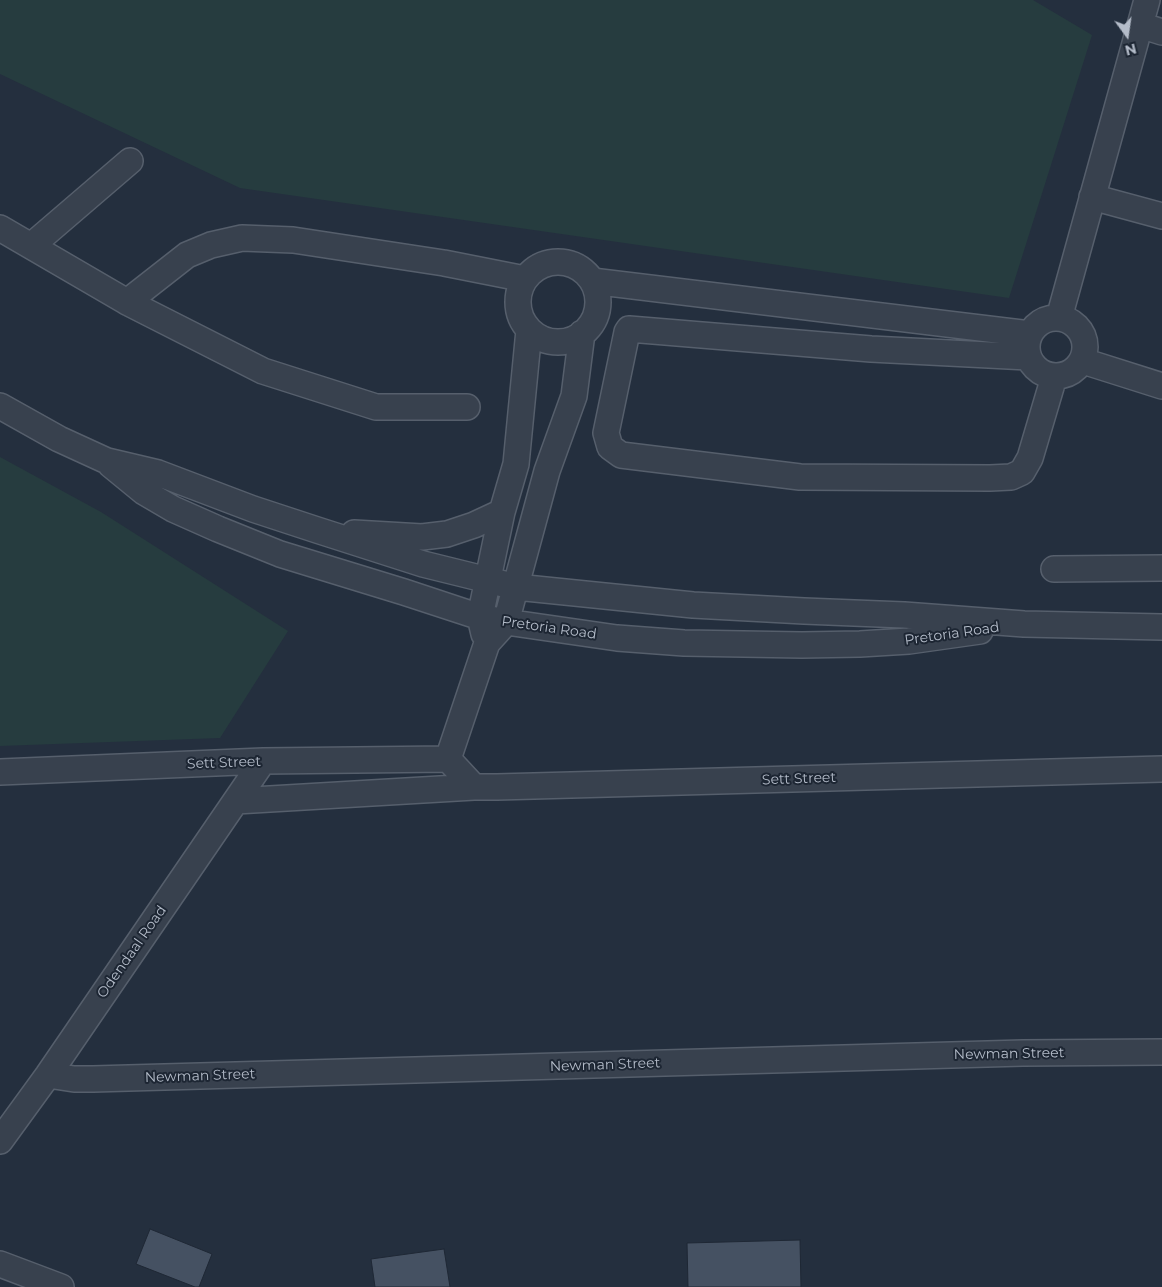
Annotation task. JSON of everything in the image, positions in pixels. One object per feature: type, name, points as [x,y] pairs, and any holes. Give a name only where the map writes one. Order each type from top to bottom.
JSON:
[{"type":"street","points":[[1059,318],[1092,197],[1151,28],[1147,0]]},
{"type":"street","points":[[31,246],[130,161]]},
{"type":"street","points":[[1092,197],[1162,216]]},
{"type":"street","points":[[0,228],[127,302],[262,371],[376,407],[467,407]]},
{"type":"street","points":[[127,302],[188,255],[212,245],[242,238],[302,241],[444,263],[525,279]]},
{"type":"street","points":[[551,262],[567,263],[581,269],[592,281],[597,295],[597,310],[591,324],[582,333],[569,340],[555,342],[541,338],[529,330],[520,314],[518,296],[525,279],[536,268],[551,262]]},
{"type":"street","points":[[592,281],[1029,345]]},
{"type":"street","points":[[1059,318],[1070,321],[1079,328],[1084,338],[1086,350],[1083,361],[1076,370],[1066,376],[1054,377],[1043,374],[1034,367],[1029,345],[1037,325],[1047,319],[1059,318]]},
{"type":"street","points":[[1029,345],[871,350],[629,329],[606,433],[610,446],[621,455],[800,477],[1011,477],[1022,472],[1030,458],[1054,377]]},
{"type":"street","points":[[486,643],[480,618],[502,512],[516,464],[529,330]]},
{"type":"street","points":[[474,787],[448,759],[486,643],[506,622],[547,471],[574,396],[582,333]]},
{"type":"street","points":[[1083,361],[1162,386]]},
{"type":"street","name":"Pretoria Road","points":[[0,406],[59,439],[106,461],[158,473],[244,506],[423,564],[516,587],[693,605],[904,615],[1024,624],[1162,627]]},
{"type":"street","name":"Pretoria Road","points":[[106,461],[144,492],[173,509],[218,529],[280,554],[404,592],[480,618],[617,638],[684,643],[802,645],[909,642],[1024,624]]},
{"type":"street","points":[[516,464],[547,471]]},
{"type":"street","points":[[317,530],[422,536],[447,534],[474,525],[502,512]]},
{"type":"street","points":[[1054,569],[1162,568]]},
{"type":"street","name":"Sett Street","points":[[0,772],[263,761],[448,759]]},
{"type":"street","name":"Odendaal Road","points":[[0,1141],[48,1075],[263,761]]},
{"type":"street","name":"Sett Street","points":[[236,801],[474,787],[1162,769]]},
{"type":"street","name":"Newman Street","points":[[48,1075],[93,1080],[1003,1054],[1162,1052]]},
{"type":"street","points":[[0,1264],[61,1287]]},
{"type":"green space","points":[[0,0],[1033,0],[1092,35],[1009,298],[240,188],[0,74]]},
{"type":"green space","points":[[0,457],[101,512],[288,631],[220,738],[0,746]]},
{"type":"building","points":[[150,1229],[212,1254],[199,1287],[136,1264]]},
{"type":"building","points":[[800,1240],[801,1287],[688,1287],[687,1243]]},
{"type":"building","points":[[444,1249],[450,1287],[375,1287],[371,1259]]}]
